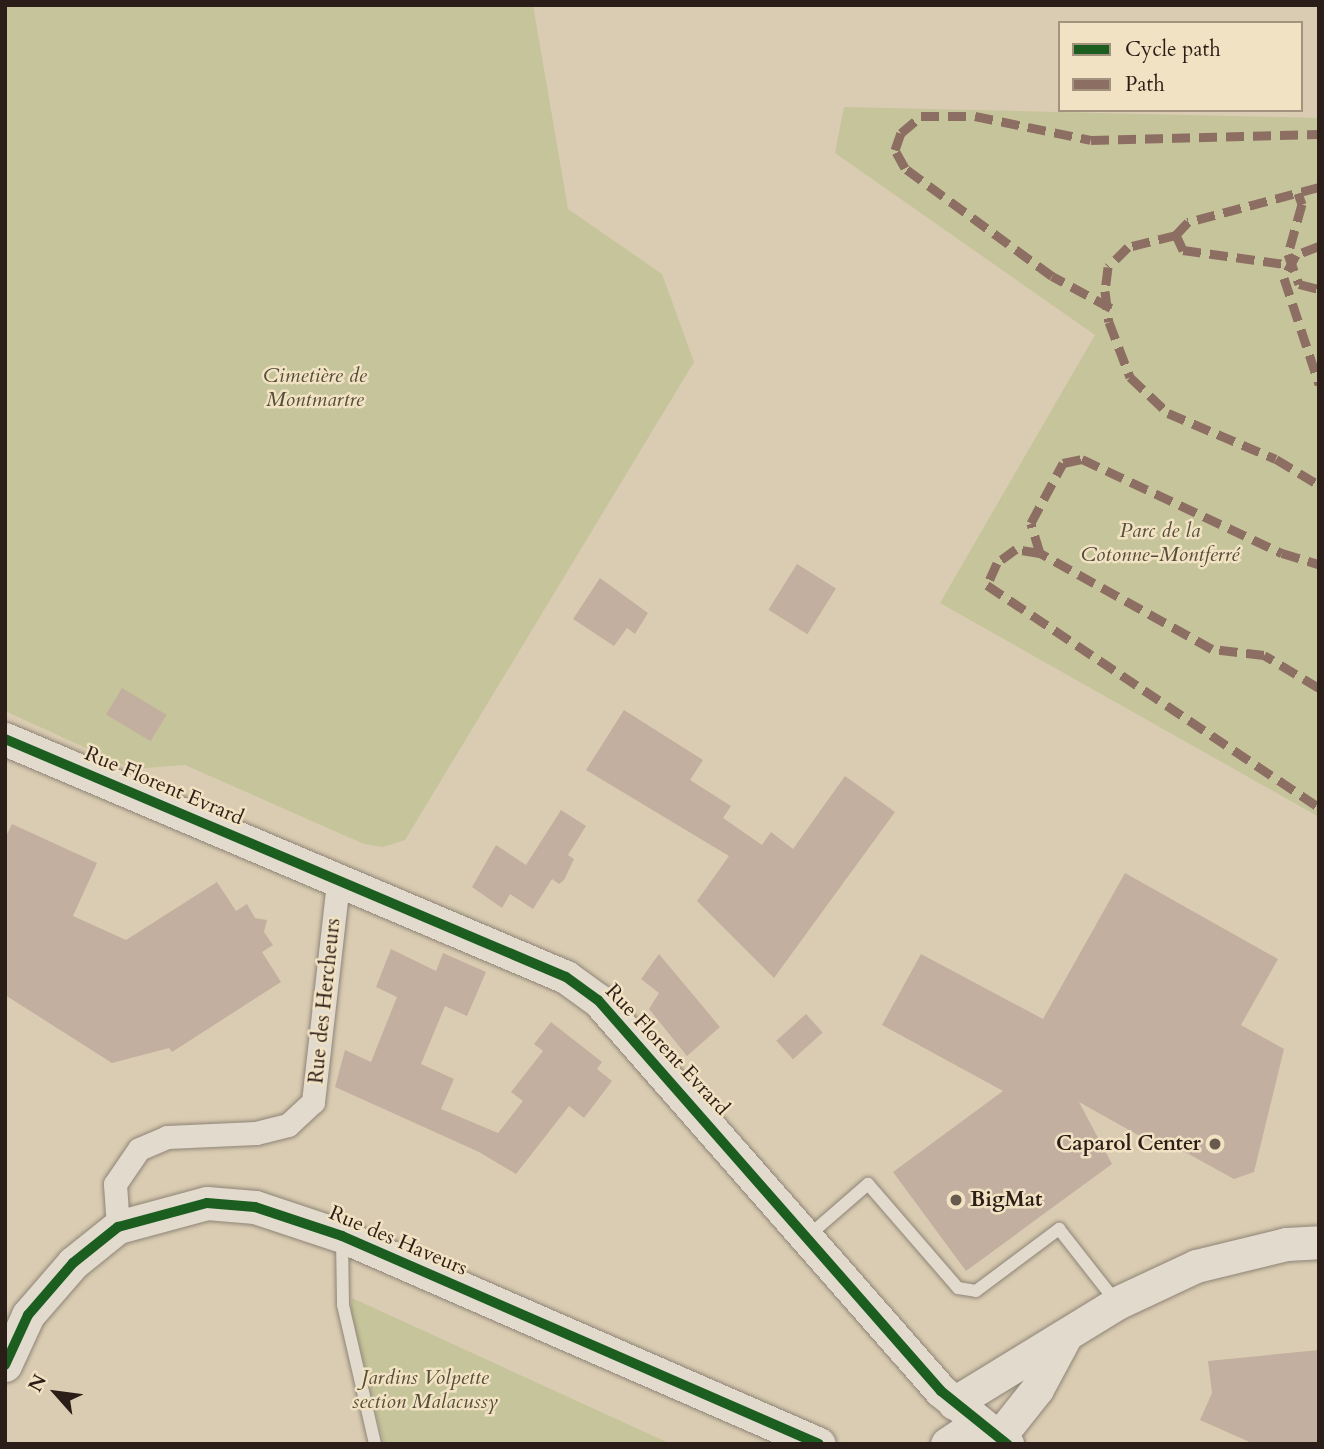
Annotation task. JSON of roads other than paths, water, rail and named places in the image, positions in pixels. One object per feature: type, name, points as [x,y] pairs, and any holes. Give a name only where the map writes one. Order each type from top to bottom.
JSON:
[{"type":"street","name":"Rue Florent Evrard","points":[[5,739],[566,977],[598,1000],[807,1237],[984,1427]]},
{"type":"street","name":"Rue des Hercheurs","points":[[118,1227],[115,1184],[139,1149],[167,1137],[256,1133],[288,1125],[313,1102],[338,881]]},
{"type":"street","name":"Rue des Haveurs","points":[[5,1365],[28,1315],[73,1263],[118,1227],[207,1203],[255,1207],[342,1236],[819,1444]]},
{"type":"street","points":[[984,1427],[996,1373],[1065,1337],[1117,1303],[1196,1266],[1286,1244],[1319,1242]]},
{"type":"street","points":[[947,1444],[984,1427],[1037,1389],[1065,1337]]},
{"type":"lane","points":[[807,1237],[868,1184],[958,1288],[976,1291],[1059,1229],[1117,1303]]},
{"type":"lane","points":[[342,1236],[343,1305],[375,1444]]},
{"type":"place","name":"Caparol Center","points":[[1215,1144]]},
{"type":"place","name":"BigMat","points":[[956,1200]]},
{"type":"park label","name":"Cimetière de Montmartre","points":[[315,388]]},
{"type":"park label","name":"Parc de la Cotonne-Montferré","points":[[1160,543]]},
{"type":"park label","name":"Jardins Volpette section Malacussy","points":[[425,1390]]}]
